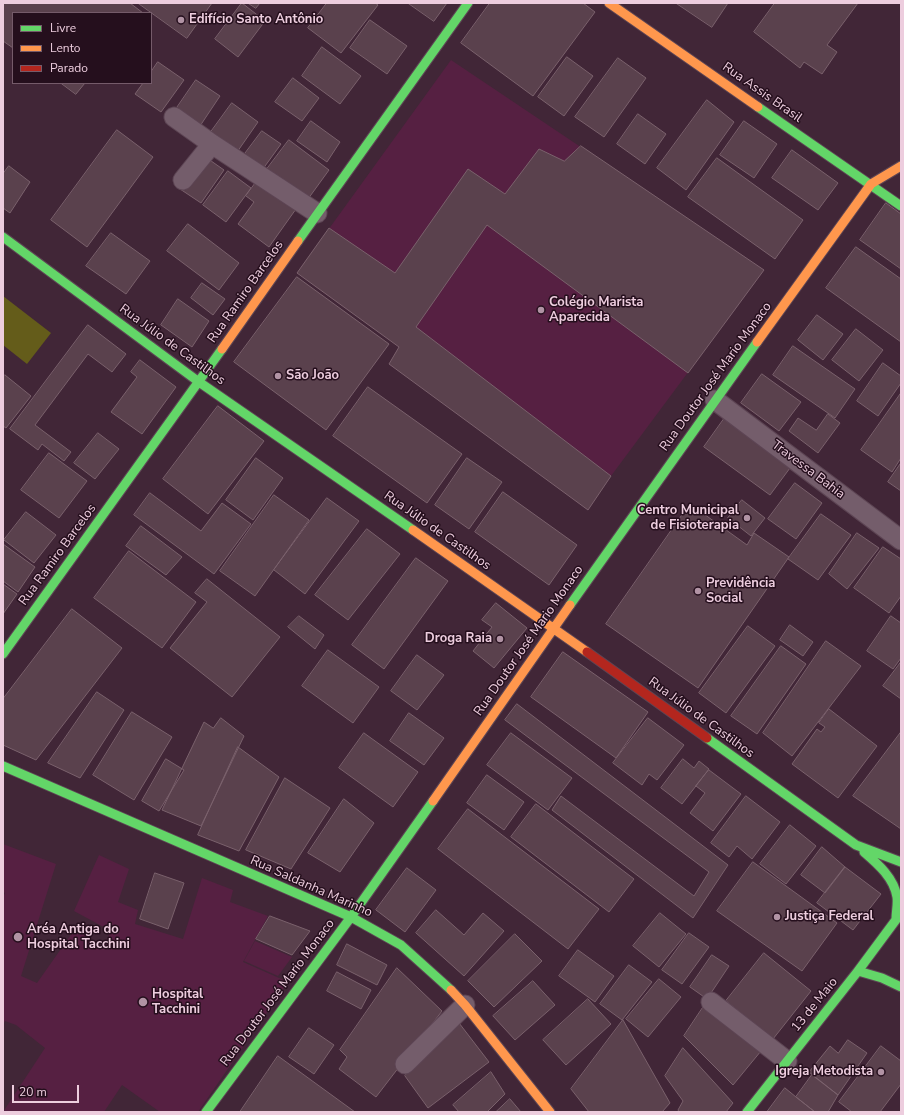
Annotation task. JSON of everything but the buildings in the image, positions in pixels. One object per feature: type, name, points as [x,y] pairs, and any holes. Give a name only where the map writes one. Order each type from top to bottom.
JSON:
[{"type":"main road","name":"Rua Ramiro Barcelos","points":[[3,654],[199,382],[317,213],[468,3]]},
{"type":"main road","name":"Rua Assis Brasil","points":[[608,3],[901,206]]},
{"type":"main road","points":[[871,184],[901,166]]},
{"type":"main road","name":"Rua Doutor José Mario Monaco","points":[[206,1112],[350,917],[715,400],[871,184]]},
{"type":"main road","name":"Rua Júlio de Castilhos","points":[[3,237],[199,382],[554,628],[856,845],[880,866],[894,885],[897,898],[898,916]]},
{"type":"main road","name":"Rua Saldanha Marinho","points":[[3,766],[350,917],[401,945],[436,976],[465,1005],[550,1112]]},
{"type":"main road","name":"Rua Júlio de Castilhos","points":[[856,845],[901,862]]},
{"type":"main road","name":"13 de Maio","points":[[747,1112],[858,971],[898,916]]},
{"type":"main road","points":[[858,971],[882,978],[901,987]]},
{"type":"street","points":[[174,117],[212,144],[317,213]]},
{"type":"street","points":[[183,180],[212,144]]},
{"type":"street","name":"Travessa Bahia","points":[[715,400],[901,540]]},
{"type":"street","points":[[711,1002],[786,1061]]},
{"type":"street","points":[[404,1064],[465,1005]]},
{"type":"shaded area","name":"Colégio Marista Aparecida","points":[[451,60],[764,270],[611,476],[588,510],[389,364],[399,347],[297,273]]},
{"type":"shaded area","points":[[3,296],[51,333],[27,364],[3,345]]},
{"type":"shaded area","name":"Hospital Tacchini","points":[[3,844],[56,864],[21,976],[37,983],[75,929],[103,948],[111,931],[74,911],[99,855],[129,869],[118,902],[138,910],[135,924],[183,939],[202,878],[233,890],[230,902],[268,916],[243,962],[288,982],[198,1112],[160,1112],[122,1085],[104,1112],[3,1112],[45,1048],[16,1025],[5,1021],[3,1025],[3,897],[5,893],[3,892]]},
{"type":"shaded area","points":[[255,941],[292,957],[278,976],[244,961]]},
{"type":"traffic: fast","points":[[298,241],[468,3]]},
{"type":"traffic: fast","points":[[758,107],[901,206]]},
{"type":"traffic: fast","points":[[3,237],[199,382],[413,530]]},
{"type":"traffic: fast","points":[[570,605],[757,342]]},
{"type":"traffic: fast","points":[[3,654],[222,349]]},
{"type":"traffic: fast","points":[[707,738],[856,845],[901,862]]},
{"type":"traffic: fast","points":[[3,766],[351,917],[401,945],[451,990]]},
{"type":"traffic: fast","points":[[206,1112],[351,917],[433,801]]},
{"type":"traffic: fast","points":[[864,852],[885,872],[893,884],[897,897],[896,919]]},
{"type":"traffic: fast","points":[[747,1112],[858,971],[901,913]]},
{"type":"traffic: fast","points":[[858,971],[882,978],[901,987]]},
{"type":"traffic: slow","points":[[609,3],[758,107]]},
{"type":"traffic: slow","points":[[757,342],[871,184],[901,166]]},
{"type":"traffic: slow","points":[[222,349],[298,241]]},
{"type":"traffic: slow","points":[[413,530],[587,652]]},
{"type":"traffic: slow","points":[[433,801],[570,605]]},
{"type":"traffic: slow","points":[[451,990],[465,1005],[550,1112]]},
{"type":"traffic: jam","points":[[587,652],[707,738]]},
{"type":"place","name":"Edifício Santo Antônio","points":[[181,20]]},
{"type":"place","name":"Colégio Marista Aparecida","points":[[541,310]]},
{"type":"place","name":"São João","points":[[278,376]]},
{"type":"place","name":"Centro Municipal de Fisioterapia","points":[[747,518]]},
{"type":"place","name":"Previdência Social","points":[[698,591]]},
{"type":"place","name":"Droga Raia","points":[[500,639]]},
{"type":"place","name":"Justiça Federal","points":[[777,917]]},
{"type":"place","name":"Aréa Antiga do Hospital Tacchini","points":[[18,937]]},
{"type":"place","name":"Hospital Tacchini","points":[[143,1002]]},
{"type":"place","name":"Igreja Metodista","points":[[881,1072]]}]
